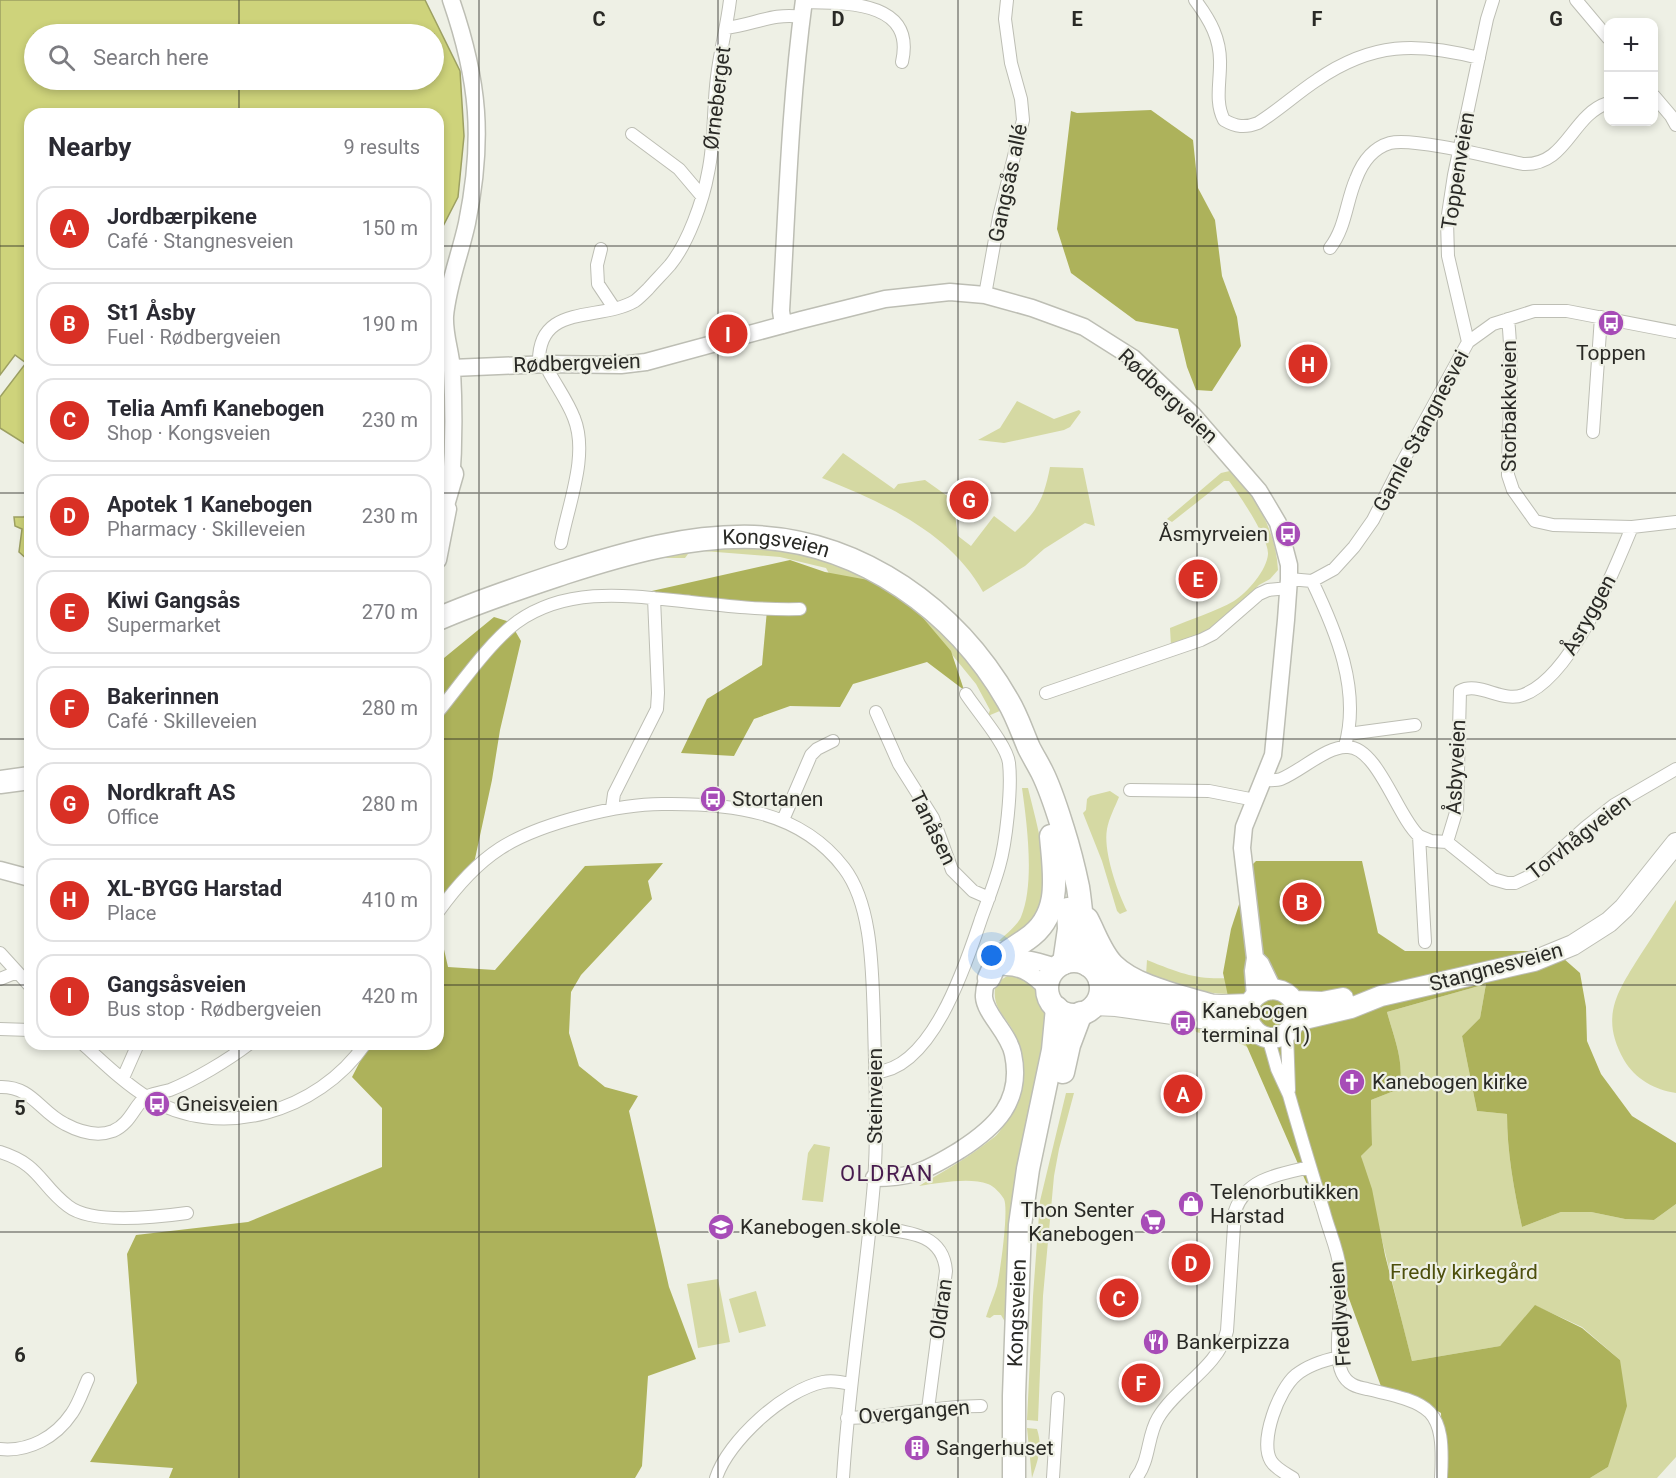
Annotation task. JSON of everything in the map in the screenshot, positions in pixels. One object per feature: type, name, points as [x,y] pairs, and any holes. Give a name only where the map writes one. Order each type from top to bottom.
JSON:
[{"type":"highway","points":[[444,501],[452,474]]},
{"type":"highway","name":"Kongsveien","points":[[444,617],[549,578],[661,546],[709,538],[757,537],[804,545],[847,558],[876,571],[901,585],[943,618],[964,640],[995,680],[1020,724],[1047,784],[1064,831],[1074,867],[1094,973]]},
{"type":"highway","name":"Kongsveien","points":[[1030,750],[1031,771],[1064,880],[1069,929],[1060,965]]},
{"type":"highway","points":[[0,782],[24,779]]},
{"type":"highway","points":[[994,973],[998,958],[1028,939],[1049,913],[1055,891],[1051,836]]},
{"type":"highway","points":[[1080,906],[1114,966],[1150,986],[1209,1005]]},
{"type":"highway","points":[[1076,961],[1094,973],[1099,996],[1088,1009],[1071,1014],[1052,998],[1049,976],[1060,965],[1076,961]]},
{"type":"highway","name":"Kongsveien","points":[[1015,1478],[1014,1396],[1019,1236],[1026,1183],[1053,1050],[1052,998]]},
{"type":"highway","name":"Kongsveien","points":[[1015,1478],[1022,1421],[1035,1201],[1069,1045],[1088,1009]]},
{"type":"main road","name":"Stangnesveien","points":[[1088,1009],[1116,1006],[1222,1021],[1279,1024],[1350,1008],[1381,996],[1534,961],[1573,945],[1609,922],[1624,908],[1676,843]]},
{"type":"main road","points":[[1094,973],[1121,992],[1209,1005],[1259,996],[1287,994],[1279,1024],[1248,1016],[1259,996]]},
{"type":"street","points":[[444,533],[452,474],[452,368],[445,328],[447,303],[471,202],[478,126],[470,63],[452,0]]},
{"type":"street","name":"Ørneberget","points":[[544,364],[539,348],[544,335],[555,324],[571,317],[614,308],[636,300],[671,264],[693,221],[708,173],[717,76],[730,0]]},
{"type":"street","name":"Gangsås allé","points":[[985,295],[999,217],[1023,120],[1021,99],[1011,63],[1005,19],[1007,0]]},
{"type":"street","points":[[1195,0],[1213,26],[1216,36],[1221,62],[1219,101],[1224,120],[1239,127],[1258,123],[1332,70],[1372,52],[1421,47],[1447,50],[1479,58]]},
{"type":"street","name":"Toppenveien","points":[[1468,342],[1452,277],[1447,239],[1449,202],[1487,19],[1493,0]]},
{"type":"street","points":[[1576,0],[1604,33]]},
{"type":"street","points":[[726,28],[787,15],[803,6],[857,3],[872,7],[894,22],[902,33],[905,51],[902,62]]},
{"type":"street","points":[[783,325],[781,311],[788,176],[803,6]]},
{"type":"street","points":[[1658,102],[1676,125]]},
{"type":"street","points":[[1330,248],[1343,227],[1354,181],[1365,161],[1371,154],[1389,144],[1400,142],[1522,164],[1540,163],[1558,152],[1585,117],[1604,105]]},
{"type":"street","name":"Ørneberget","points":[[632,134],[679,169],[701,195]]},
{"type":"street","points":[[601,249],[597,265],[598,284],[614,308]]},
{"type":"street","name":"Rødbergveien","points":[[452,368],[646,362],[844,309],[902,297],[950,292],[985,295],[1032,308],[1084,327],[1132,358],[1218,441],[1259,491],[1278,524],[1288,565],[1289,584],[1273,755],[1244,827],[1242,848],[1255,958],[1261,963],[1259,996]]},
{"type":"street","name":"Gamle Stangnesvei","points":[[1312,581],[1334,569],[1354,547],[1373,520],[1468,342],[1493,324],[1534,311],[1568,311],[1676,332]]},
{"type":"street","points":[[1593,432],[1600,317]]},
{"type":"street","name":"Storbakkveien","points":[[1508,319],[1511,355],[1508,475],[1513,490],[1535,521],[1554,525],[1632,527]]},
{"type":"street","points":[[544,364],[570,408],[578,435],[575,481],[561,543]]},
{"type":"street","points":[[1632,527],[1676,522]]},
{"type":"street","name":"Åsryggen","points":[[1460,691],[1474,689],[1503,697],[1520,696],[1551,675],[1572,650],[1587,625],[1603,595],[1632,527]]},
{"type":"street","points":[[1046,693],[1201,640],[1213,634],[1259,594],[1289,584],[1312,581],[1324,607],[1346,673],[1350,701],[1347,740]]},
{"type":"street","points":[[444,705],[504,634],[518,622],[540,610],[576,597],[595,595],[654,598],[744,608],[800,609]]},
{"type":"street","points":[[612,808],[614,794],[654,717],[658,704],[654,598]]},
{"type":"street","name":"Åsbyveien","points":[[1447,842],[1457,809],[1460,691]]},
{"type":"street","points":[[875,1072],[889,1071],[906,1060],[943,1014],[964,967],[999,867],[1005,841],[1009,763],[999,742],[966,694]]},
{"type":"street","name":"Tanåsen","points":[[876,712],[899,764],[933,818],[952,870],[973,891],[989,898]]},
{"type":"street","points":[[1263,780],[1281,779],[1347,740],[1415,724]]},
{"type":"street","points":[[1347,740],[1381,775],[1409,827],[1419,836],[1425,942]]},
{"type":"street","points":[[783,820],[811,754],[817,748],[833,741]]},
{"type":"street","name":"Torvhågveien","points":[[1419,836],[1447,842],[1493,879],[1507,884],[1522,881],[1534,874],[1614,805],[1676,769]]},
{"type":"street","points":[[1130,790],[1209,791],[1255,800]]},
{"type":"street","name":"Steinveien","points":[[444,904],[457,886],[476,867],[513,839],[565,820],[612,808],[650,804],[680,803],[741,808],[783,820],[800,828],[826,848],[845,870],[856,890],[871,955],[875,1072],[874,1178],[850,1384],[843,1478]]},
{"type":"street","points":[[0,870],[24,876]]},
{"type":"street","points":[[0,953],[24,980]]},
{"type":"street","points":[[874,1178],[899,1177],[931,1166],[972,1142],[988,1130],[1003,1114],[1012,1094],[1015,1063],[1007,1037],[985,1003],[984,990],[994,973],[1014,960],[1023,959],[1060,965]]},
{"type":"street","points":[[994,973],[1007,966],[1022,969],[1031,974],[1052,998]]},
{"type":"street","points":[[0,979],[17,972]]},
{"type":"street","name":"Fredlyveien","points":[[1279,1024],[1280,1077],[1288,1095],[1340,1267],[1342,1301],[1339,1357],[1341,1371],[1348,1382],[1358,1387],[1403,1397],[1421,1404],[1430,1412],[1441,1434],[1441,1478]]},
{"type":"street","name":"Fredlyveien","points":[[1279,1024],[1288,1095]]},
{"type":"street","points":[[0,1029],[24,1030]]},
{"type":"street","points":[[90,1050],[146,1096],[165,1106],[217,1119],[260,1116],[299,1100],[325,1085],[345,1069],[360,1050]]},
{"type":"street","points":[[123,1077],[135,1050]]},
{"type":"street","points":[[0,1087],[21,1090],[62,1123],[84,1132],[101,1134],[113,1131],[127,1122],[146,1096],[171,1089],[240,1050]]},
{"type":"street","points":[[0,1152],[32,1167],[66,1205],[76,1212],[88,1215],[142,1218],[187,1213]]},
{"type":"street","points":[[1136,1478],[1144,1463],[1156,1421],[1223,1343],[1227,1331],[1235,1211],[1239,1200],[1244,1192],[1256,1183],[1310,1167]]},
{"type":"street","name":"Oldran","points":[[870,1227],[925,1237],[939,1247],[945,1258],[946,1271],[928,1409]]},
{"type":"street","points":[[1291,1477],[1272,1462],[1268,1453],[1266,1440],[1277,1405],[1295,1375],[1339,1357]]},
{"type":"street","points":[[0,1449],[28,1447],[40,1443],[51,1435],[72,1413],[88,1379]]},
{"type":"street","points":[[716,1478],[729,1452],[745,1432],[791,1396],[816,1384],[831,1382],[850,1384]]},
{"type":"street","points":[[1053,1478],[1058,1398]]},
{"type":"street","name":"Overgangen","points":[[847,1418],[900,1415],[953,1406],[981,1406]]},
{"type":"green space","points":[[1017,401],[1054,419],[1079,410],[1081,412],[1070,427],[1064,430],[1004,443],[978,440],[1000,428]]},
{"type":"green space","points":[[843,453],[894,489],[898,484],[925,480],[953,500],[958,536],[971,546],[994,516],[1015,532],[1023,524],[1039,503],[1050,467],[1083,468],[1095,526],[1085,523],[1044,549],[1025,566],[983,592],[969,571],[934,536],[891,509],[822,478]]},
{"type":"green space","points":[[1234,470],[1264,517],[1274,542],[1278,570],[1270,579],[1259,585],[1238,607],[1208,630],[1171,646],[1170,628],[1234,601],[1255,581],[1267,560],[1268,554],[1264,538],[1229,481],[1224,481],[1172,522],[1167,519],[1221,473]]},
{"type":"green space","points":[[674,546],[802,550],[900,593],[962,649],[1002,710],[988,716],[990,710],[976,684],[945,646],[837,589],[826,568],[780,557],[691,550],[685,558],[647,558]]},
{"type":"green space","points":[[1022,788],[1028,788],[1043,854],[1046,889],[1044,904],[1039,916],[1012,941],[999,941],[1021,917],[1028,888],[1029,854]]},
{"type":"green space","points":[[1110,791],[1119,797],[1109,821],[1106,838],[1112,871],[1127,911],[1120,914],[1083,813],[1090,796]]},
{"type":"green space","points":[[1676,900],[1676,1093],[1646,1082],[1634,1073],[1624,1060],[1617,1044],[1612,1017],[1625,980]]},
{"type":"green space","points":[[1147,960],[1204,978],[1243,977],[1229,994],[1207,992],[1146,975]]},
{"type":"green space","points":[[1012,973],[1032,982],[1040,993],[1046,1048],[1008,1327],[1001,1315],[986,1317],[997,1286],[1000,1268],[1005,1228],[1004,1199],[993,1186],[981,1182],[954,1181],[919,1186],[995,1137],[1016,1104],[1023,1071],[1020,1048],[995,1000],[996,983]]},
{"type":"green space","name":"Fredly kirkegård","points":[[1486,984],[1480,1018],[1462,1036],[1477,1111],[1507,1114],[1508,1142],[1522,1227],[1561,1212],[1591,1212],[1625,1219],[1654,1220],[1676,1204],[1676,1457],[1657,1478],[1590,1478],[1608,1467],[1620,1360],[1582,1327],[1536,1306],[1500,1346],[1412,1361],[1361,1156],[1372,1144],[1371,1100],[1399,1089],[1400,1060],[1387,1012]]},
{"type":"green space","points":[[1194,1024],[1247,1036],[1251,1049],[1235,1041],[1196,1032]]},
{"type":"green space","points":[[1066,1093],[1074,1093],[1054,1176],[1043,1296],[1038,1421],[1027,1420],[1040,1201]]},
{"type":"green space","points":[[814,1144],[830,1147],[823,1202],[802,1200],[808,1153]]},
{"type":"green space","points":[[718,1279],[730,1342],[698,1348],[687,1284]]},
{"type":"green space","points":[[756,1291],[766,1326],[739,1333],[729,1299]]},
{"type":"green space","points":[[1027,1428],[1037,1429],[1040,1442],[1032,1478]]},
{"type":"shaded area","points":[[0,0],[425,0],[437,24],[24,24],[24,90],[444,90],[444,39],[460,71],[464,136],[458,197],[444,224],[444,108],[24,108],[24,362],[15,355],[0,375]]},
{"type":"shaded area","points":[[1151,110],[1193,140],[1198,188],[1215,220],[1222,276],[1237,317],[1241,346],[1212,391],[1196,390],[1187,367],[1178,329],[1136,321],[1071,273],[1057,229],[1071,111],[1077,113]]},
{"type":"shaded area","points":[[24,366],[24,443],[0,428],[0,397]]},
{"type":"shaded area","points":[[14,517],[24,517],[24,556],[19,552],[22,529],[15,526]]},
{"type":"shaded area","points":[[790,560],[825,572],[895,585],[951,651],[964,690],[927,662],[853,684],[840,707],[790,706],[754,719],[734,756],[681,753],[707,699],[762,665],[767,610],[634,595]]},
{"type":"shaded area","points":[[494,617],[510,622],[521,641],[500,730],[473,868],[444,897],[444,658]]},
{"type":"shaded area","points":[[1256,861],[1362,861],[1378,933],[1405,951],[1555,951],[1580,973],[1586,1007],[1587,1041],[1601,1074],[1632,1116],[1676,1143],[1676,1204],[1654,1220],[1625,1219],[1591,1212],[1561,1212],[1522,1227],[1508,1142],[1507,1114],[1477,1111],[1462,1036],[1480,1018],[1486,984],[1387,1012],[1400,1060],[1399,1089],[1371,1100],[1372,1145],[1361,1156],[1372,1189],[1385,1255],[1412,1361],[1500,1346],[1535,1305],[1582,1328],[1620,1360],[1627,1406],[1608,1467],[1590,1478],[1443,1478],[1441,1413],[1399,1390],[1382,1389],[1309,1189],[1231,1010],[1223,973],[1231,929],[1252,865]]},
{"type":"shaded area","points":[[663,863],[648,881],[652,899],[581,975],[571,992],[569,1033],[579,1066],[605,1087],[638,1096],[629,1111],[669,1287],[696,1359],[648,1376],[642,1466],[635,1478],[169,1478],[173,1468],[90,1462],[137,1383],[127,1254],[136,1235],[248,1222],[382,1167],[382,1108],[352,1077],[366,1050],[444,1050],[444,949],[448,967],[495,970],[585,866]]},
{"type":"place","name":"Toppen","points":[[1611,323]]},
{"type":"place","name":"Gangsåsveien","points":[[728,334]]},
{"type":"place","name":"XL-BYGG Harstad","points":[[1308,364]]},
{"type":"place","name":"Nordkraft AS","points":[[969,500]]},
{"type":"place","name":"Åsmyrveien","points":[[1288,534]]},
{"type":"place","name":"Kiwi Gangsås","points":[[1198,579]]},
{"type":"place","name":"Stortanen","points":[[713,799]]},
{"type":"place","name":"St1 Åsby","points":[[1302,902]]},
{"type":"place","name":"Kanebogen terminal (1)","points":[[1183,1023]]},
{"type":"place","name":"Kanebogen kirke","points":[[1352,1082]]},
{"type":"place","name":"Jordbærpikene","points":[[1183,1094]]},
{"type":"place","name":"Gneisveien","points":[[157,1104]]},
{"type":"place","name":"Telenorbutikken Harstad","points":[[1191,1204]]},
{"type":"place","name":"Thon Senter Kanebogen","points":[[1153,1222]]},
{"type":"place","name":"Kanebogen skole","points":[[721,1227]]},
{"type":"place","name":"Apotek 1 Kanebogen","points":[[1191,1263]]},
{"type":"place","name":"Telia Amfi Kanebogen","points":[[1119,1298]]},
{"type":"place","name":"Bankerpizza","points":[[1156,1342]]},
{"type":"place","name":"Bakerinnen","points":[[1141,1383]]},
{"type":"place","name":"Sangerhuset","points":[[917,1448]]},
{"type":"district","name":"OLDRAN","points":[[887,1173]]}]
